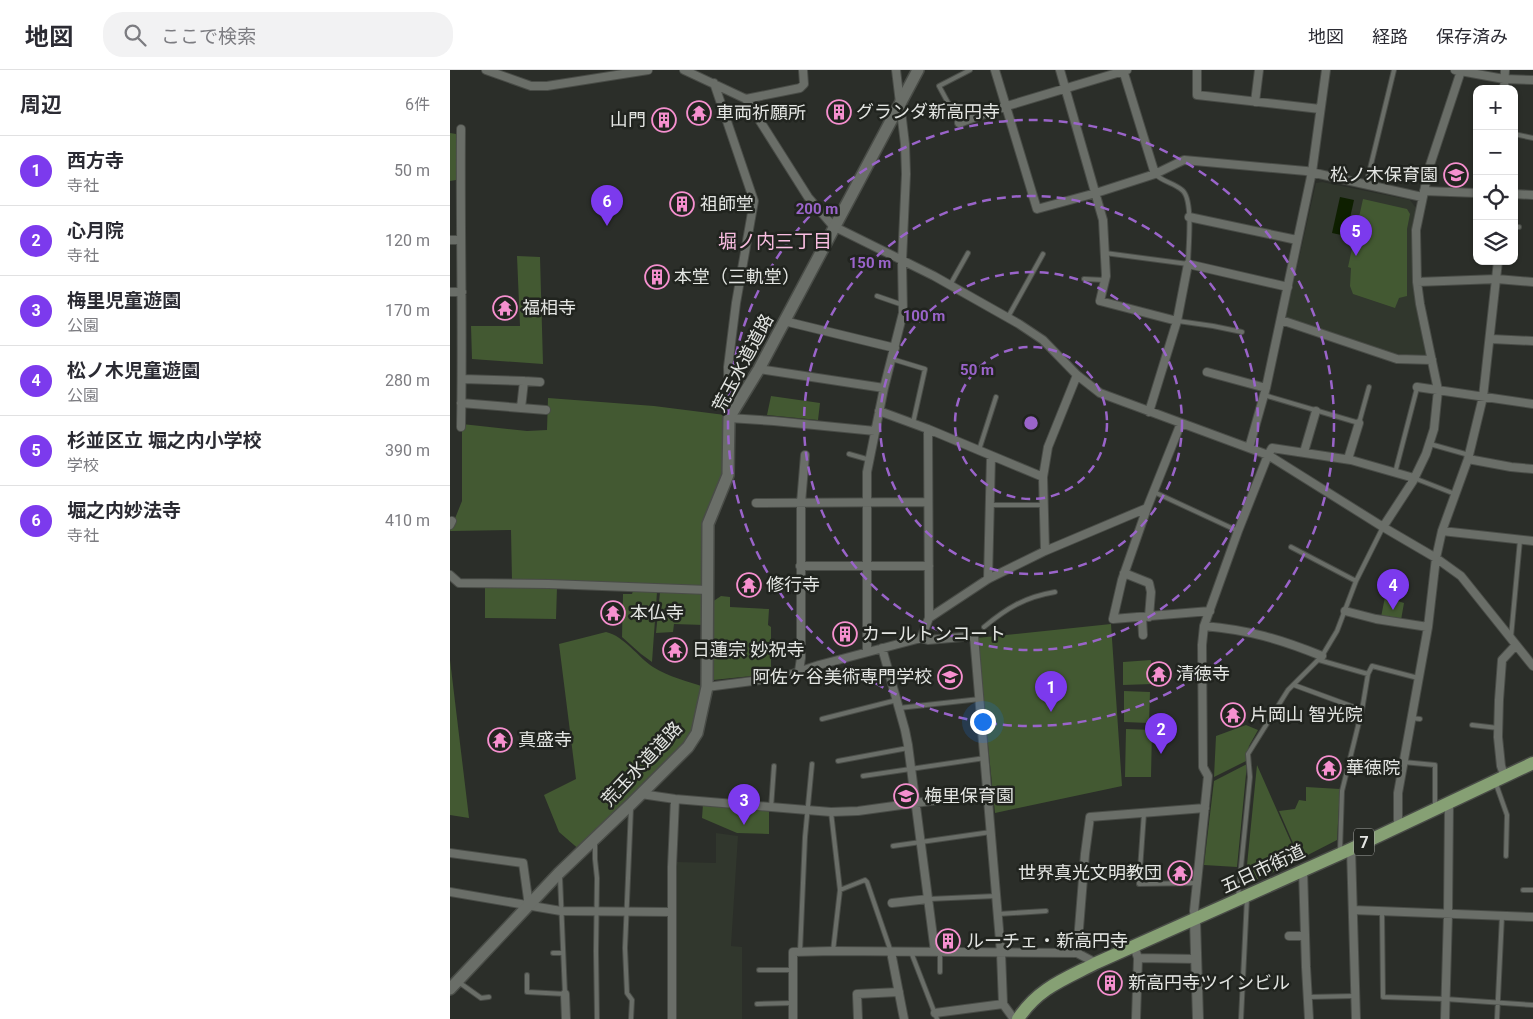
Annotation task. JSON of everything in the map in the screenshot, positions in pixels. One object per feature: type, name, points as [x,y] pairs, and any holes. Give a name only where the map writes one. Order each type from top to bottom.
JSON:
[{"type":"main road","name":"荒玉水道道路","points":[[454,985],[559,872],[688,747],[697,733],[706,687],[708,524],[728,475],[729,418],[759,368],[833,226],[918,70]]},
{"type":"main road","name":"五日市街道","points":[[1016,1019],[1048,986],[1096,963],[1136,952],[1195,920],[1449,804],[1533,763]]},
{"type":"street","points":[[486,70],[531,86],[547,86],[648,70]]},
{"type":"street","points":[[684,70],[746,99],[808,197],[833,226],[950,285],[1008,317],[1043,340],[1077,375],[1100,393],[1268,455],[1436,558],[1460,576],[1533,666]]},
{"type":"street","points":[[746,99],[800,88],[804,84],[803,70]]},
{"type":"street","points":[[868,652],[868,472],[884,388],[902,320],[903,305],[902,261],[906,174],[905,144],[896,70]]},
{"type":"street","points":[[995,70],[1036,209],[1096,193],[1155,174],[1184,160],[1312,172],[1366,185],[1423,194],[1473,193]]},
{"type":"street","points":[[1060,70],[1103,220],[1105,280],[1100,300],[1177,321]]},
{"type":"street","points":[[959,122],[1124,70],[1155,174]]},
{"type":"street","points":[[1197,70],[1197,95],[1320,109]]},
{"type":"street","points":[[1255,102],[1259,70]]},
{"type":"street","points":[[1248,448],[1265,392],[1312,172],[1326,70]]},
{"type":"street","points":[[1383,527],[1414,478],[1430,444],[1434,429],[1438,390],[1417,282],[1416,230],[1437,141],[1458,71],[1504,74],[1533,80]]},
{"type":"street","points":[[714,83],[754,202],[736,303],[728,368],[729,418],[875,431]]},
{"type":"street","points":[[461,129],[460,240],[463,379],[461,427]]},
{"type":"street","points":[[1518,194],[1533,195]]},
{"type":"street","points":[[1189,217],[1297,240]]},
{"type":"street","points":[[450,240],[460,240]]},
{"type":"street","points":[[1149,412],[1177,321],[1188,264],[1288,287]]},
{"type":"street","points":[[1398,826],[1398,794],[1428,627],[1436,558],[1442,531],[1468,457],[1483,396],[1498,265]]},
{"type":"street","points":[[1417,282],[1496,279],[1533,282]]},
{"type":"street","points":[[450,292],[462,292]]},
{"type":"street","points":[[1281,320],[1397,360],[1432,360]]},
{"type":"street","points":[[784,321],[895,348]]},
{"type":"street","points":[[1490,339],[1533,342]]},
{"type":"street","points":[[759,368],[884,388]]},
{"type":"street","points":[[1207,372],[1265,392]]},
{"type":"street","points":[[1045,551],[1044,477],[1048,447],[1077,375]]},
{"type":"street","points":[[463,379],[540,382]]},
{"type":"street","points":[[521,408],[524,381]]},
{"type":"street","points":[[1417,387],[1533,404]]},
{"type":"street","points":[[461,403],[546,410]]},
{"type":"street","points":[[879,411],[1044,477]]},
{"type":"street","points":[[1304,452],[1316,411]]},
{"type":"street","points":[[1181,423],[1147,508],[1124,573],[1115,606],[1114,619],[1210,611]]},
{"type":"street","points":[[1348,459],[1359,423]]},
{"type":"street","points":[[922,638],[929,618],[928,429]]},
{"type":"street","points":[[1198,1019],[1194,911],[1208,776],[1203,767],[1202,645],[1204,626],[1268,455],[1272,448],[1304,452],[1348,459],[1414,478]]},
{"type":"street","points":[[799,671],[801,658],[801,503],[805,455]]},
{"type":"street","points":[[988,579],[992,456]]},
{"type":"street","points":[[1468,457],[1510,467],[1533,469]]},
{"type":"street","points":[[756,503],[928,502]]},
{"type":"street","points":[[929,618],[988,579],[1045,551],[1147,508]]},
{"type":"street","points":[[1442,531],[1533,541]]},
{"type":"street","points":[[800,566],[929,566]]},
{"type":"street","points":[[1124,573],[1148,583],[1151,592],[1143,635]]},
{"type":"street","points":[[450,576],[459,583],[548,584],[708,590]]},
{"type":"street","points":[[1345,611],[1376,619],[1428,627]]},
{"type":"street","points":[[1204,626],[1233,628],[1258,633],[1321,658]]},
{"type":"street","points":[[706,687],[783,677],[922,638],[928,640],[977,634],[980,699],[1004,1004],[1016,1019]]},
{"type":"street","points":[[1500,779],[1501,766],[1498,728],[1502,660],[1513,643]]},
{"type":"street","points":[[882,648],[908,748],[937,952]]},
{"type":"street","points":[[641,794],[675,799],[831,812],[858,811],[988,793]]},
{"type":"street","points":[[672,1019],[675,799]]},
{"type":"street","points":[[1445,1019],[1449,804]]},
{"type":"street","points":[[1078,953],[1085,854],[1090,817],[1204,808]]},
{"type":"street","points":[[1346,851],[1353,910],[1356,1019]]},
{"type":"street","points":[[450,853],[523,863],[529,906]]},
{"type":"street","points":[[1303,870],[1309,1019]]},
{"type":"street","points":[[450,892],[561,911],[672,912]]},
{"type":"street","points":[[892,903],[928,899]]},
{"type":"street","points":[[1353,910],[1533,917]]},
{"type":"street","points":[[1288,936],[1305,936]]},
{"type":"street","points":[[793,1019],[793,952],[1078,953],[1096,963]]},
{"type":"street","points":[[891,952],[904,1019]]},
{"type":"street","points":[[1136,1019],[1136,952],[1197,960]]},
{"type":"street","points":[[858,1019],[857,994],[899,992]]},
{"type":"street","points":[[564,994],[566,1019]]},
{"type":"street","points":[[936,1016],[1004,1004]]},
{"type":"lane","points":[[959,122],[939,86],[970,70]]},
{"type":"lane","points":[[1366,185],[1394,70]]},
{"type":"lane","points":[[1518,135],[1533,138]]},
{"type":"lane","points":[[1105,253],[1188,264],[1189,217],[1186,195],[1182,190],[1155,174]]},
{"type":"lane","points":[[950,285],[968,253]]},
{"type":"lane","points":[[1008,317],[1044,254]]},
{"type":"lane","points":[[1084,279],[1105,280]]},
{"type":"lane","points":[[878,296],[903,305]]},
{"type":"lane","points":[[1177,321],[1242,332]]},
{"type":"lane","points":[[892,359],[925,369],[913,423]]},
{"type":"lane","points":[[1395,473],[1417,387]]},
{"type":"lane","points":[[1265,392],[1316,411],[1359,423],[1369,388]]},
{"type":"lane","points":[[979,450],[996,397]]},
{"type":"lane","points":[[1430,444],[1468,457]]},
{"type":"lane","points":[[849,454],[870,460]]},
{"type":"lane","points":[[1414,478],[1455,494]]},
{"type":"lane","points":[[1154,492],[1238,531]]},
{"type":"lane","points":[[990,505],[1044,505]]},
{"type":"lane","points":[[1242,1019],[1242,898],[1250,777],[1248,754],[1288,690],[1321,658],[1337,631],[1356,581],[1383,527]]},
{"type":"lane","points":[[1513,643],[1520,540]]},
{"type":"lane","points":[[1291,547],[1356,581]]},
{"type":"lane","points":[[984,627],[1002,612],[1034,596],[1055,592]]},
{"type":"lane","points":[[1321,658],[1368,674]]},
{"type":"lane","points":[[1346,851],[1342,791],[1362,710],[1368,674],[1372,666],[1418,678]]},
{"type":"lane","points":[[1294,685],[1362,710]]},
{"type":"lane","points":[[822,719],[898,704],[980,699]]},
{"type":"lane","points":[[1411,718],[1420,719]]},
{"type":"lane","points":[[1472,725],[1498,728]]},
{"type":"lane","points":[[838,761],[908,748]]},
{"type":"lane","points":[[863,776],[985,758]]},
{"type":"lane","points":[[1403,762],[1435,765],[1436,810]]},
{"type":"lane","points":[[800,952],[807,811],[812,764]]},
{"type":"lane","points":[[771,808],[774,766]]},
{"type":"lane","points":[[1500,779],[1507,815],[1506,856]]},
{"type":"lane","points":[[631,804],[626,912],[627,993],[632,1000],[631,1019]]},
{"type":"lane","points":[[831,812],[840,890],[833,951]]},
{"type":"lane","points":[[1144,813],[1139,884],[1197,883]]},
{"type":"lane","points":[[893,846],[991,832]]},
{"type":"lane","points":[[595,838],[597,1019]]},
{"type":"lane","points":[[527,975],[527,992],[564,994],[559,872]]},
{"type":"lane","points":[[840,890],[865,880],[867,882],[891,952]]},
{"type":"lane","points":[[1523,890],[1533,890]]},
{"type":"lane","points":[[928,899],[996,896]]},
{"type":"lane","points":[[998,914],[1046,911]]},
{"type":"lane","points":[[1382,911],[1383,997],[1533,1005]]},
{"type":"lane","points":[[1497,1019],[1502,916]]},
{"type":"lane","points":[[911,952],[936,1016]]},
{"type":"lane","points":[[937,952],[940,972]]},
{"type":"lane","points":[[553,953],[563,953]]},
{"type":"lane","points":[[759,970],[793,970]]},
{"type":"lane","points":[[454,985],[481,998],[489,998]]},
{"type":"lane","points":[[1308,997],[1355,996]]},
{"type":"lane","points":[[757,1004],[792,1004]]},
{"type":"shaded area","points":[[450,133],[456,134],[456,180],[450,181]]},
{"type":"shaded area","points":[[1322,182],[1410,200],[1416,208],[1412,225],[1413,287],[1429,355],[1425,357],[1398,357],[1288,320],[1286,316],[1316,183]]},
{"type":"shaded area","points":[[1340,197],[1354,200],[1346,236],[1332,233]]},
{"type":"shaded area","points":[[1363,199],[1407,209],[1410,214],[1407,229],[1407,296],[1399,298],[1395,308],[1353,294],[1350,286],[1351,268],[1348,267]]},
{"type":"shaded area","points":[[517,256],[540,257],[543,364],[472,359],[471,326],[520,326]]},
{"type":"shaded area","points":[[771,396],[820,403],[818,420],[767,415]]},
{"type":"shaded area","points":[[548,398],[654,406],[725,415],[725,468],[713,496],[704,587],[512,581],[511,530],[450,531],[462,501],[462,424],[527,431],[547,430]]},
{"type":"shaded area","points":[[485,587],[557,587],[556,619],[485,618]]},
{"type":"shaded area","points":[[633,591],[657,592],[652,662],[622,637],[623,594],[632,594]]},
{"type":"shaded area","points":[[660,592],[705,593],[704,625],[674,624],[673,632],[656,633]]},
{"type":"shaded area","points":[[721,596],[730,597],[730,607],[769,609],[771,674],[713,680],[709,676],[712,602]]},
{"type":"shaded area","points":[[1385,597],[1404,603],[1401,620],[1381,617]]},
{"type":"shaded area","points":[[1111,624],[1122,786],[995,813],[977,638]]},
{"type":"shaded area","points":[[606,632],[619,638],[653,667],[704,687],[696,732],[581,851],[559,832],[544,795],[576,779],[559,644]]},
{"type":"shaded area","points":[[450,660],[469,818],[450,815]]},
{"type":"shaded area","points":[[1151,660],[1152,684],[1123,685],[1123,662]]},
{"type":"shaded area","points":[[1124,691],[1150,692],[1149,723],[1124,722]]},
{"type":"shaded area","points":[[1246,725],[1258,730],[1249,746],[1246,761],[1214,777],[1216,736]]},
{"type":"shaded area","points":[[1126,729],[1152,730],[1151,777],[1125,777]]},
{"type":"shaded area","points":[[1247,764],[1237,867],[1204,865],[1214,781]]},
{"type":"shaded area","points":[[1257,765],[1299,860],[1245,885]]},
{"type":"shaded area","points":[[1306,787],[1340,789],[1337,840],[1300,859],[1279,811],[1295,809],[1299,800],[1306,801]]},
{"type":"shaded area","points":[[703,804],[769,811],[769,834],[737,833],[702,818]]},
{"type":"shaded area","points":[[716,833],[738,836],[731,946],[742,947],[742,1019],[677,1019],[677,862],[716,863]]},
{"type":"place","name":"グランダ新高円寺","points":[[839,112]]},
{"type":"place","name":"車両祈願所","points":[[699,113]]},
{"type":"place","name":"山門","points":[[664,120]]},
{"type":"place","name":"松ノ木保育園","points":[[1456,175]]},
{"type":"place","name":"祖師堂","points":[[682,204]]},
{"type":"place","name":"堀之内妙法寺","points":[[607,226]]},
{"type":"place","name":"杉並区立 堀之内小学校","points":[[1356,256]]},
{"type":"place","name":"本堂（三軌堂）","points":[[657,277]]},
{"type":"place","name":"福相寺","points":[[505,308]]},
{"type":"place","name":"修行寺","points":[[749,585]]},
{"type":"place","name":"松ノ木児童遊園","points":[[1393,610]]},
{"type":"place","name":"本仏寺","points":[[613,613]]},
{"type":"place","name":"カールトンコート","points":[[845,634]]},
{"type":"place","name":"日蓮宗 妙祝寺","points":[[675,650]]},
{"type":"place","name":"清徳寺","points":[[1159,674]]},
{"type":"place","name":"阿佐ヶ谷美術専門学校","points":[[950,677]]},
{"type":"place","name":"西方寺","points":[[1051,712]]},
{"type":"place","name":"片岡山 智光院","points":[[1233,715]]},
{"type":"place","name":"真盛寺","points":[[500,740]]},
{"type":"place","name":"心月院","points":[[1161,754]]},
{"type":"place","name":"華徳院","points":[[1329,768]]},
{"type":"place","name":"梅里保育園","points":[[906,796]]},
{"type":"place","name":"梅里児童遊園","points":[[744,825]]},
{"type":"place","name":"世界真光文明教団","points":[[1180,873]]},
{"type":"place","name":"ルーチェ・新高円寺","points":[[948,941]]},
{"type":"place","name":"新高円寺ツインビル","points":[[1110,983]]},
{"type":"district","name":"堀ノ内三丁目","points":[[775,241]]}]
